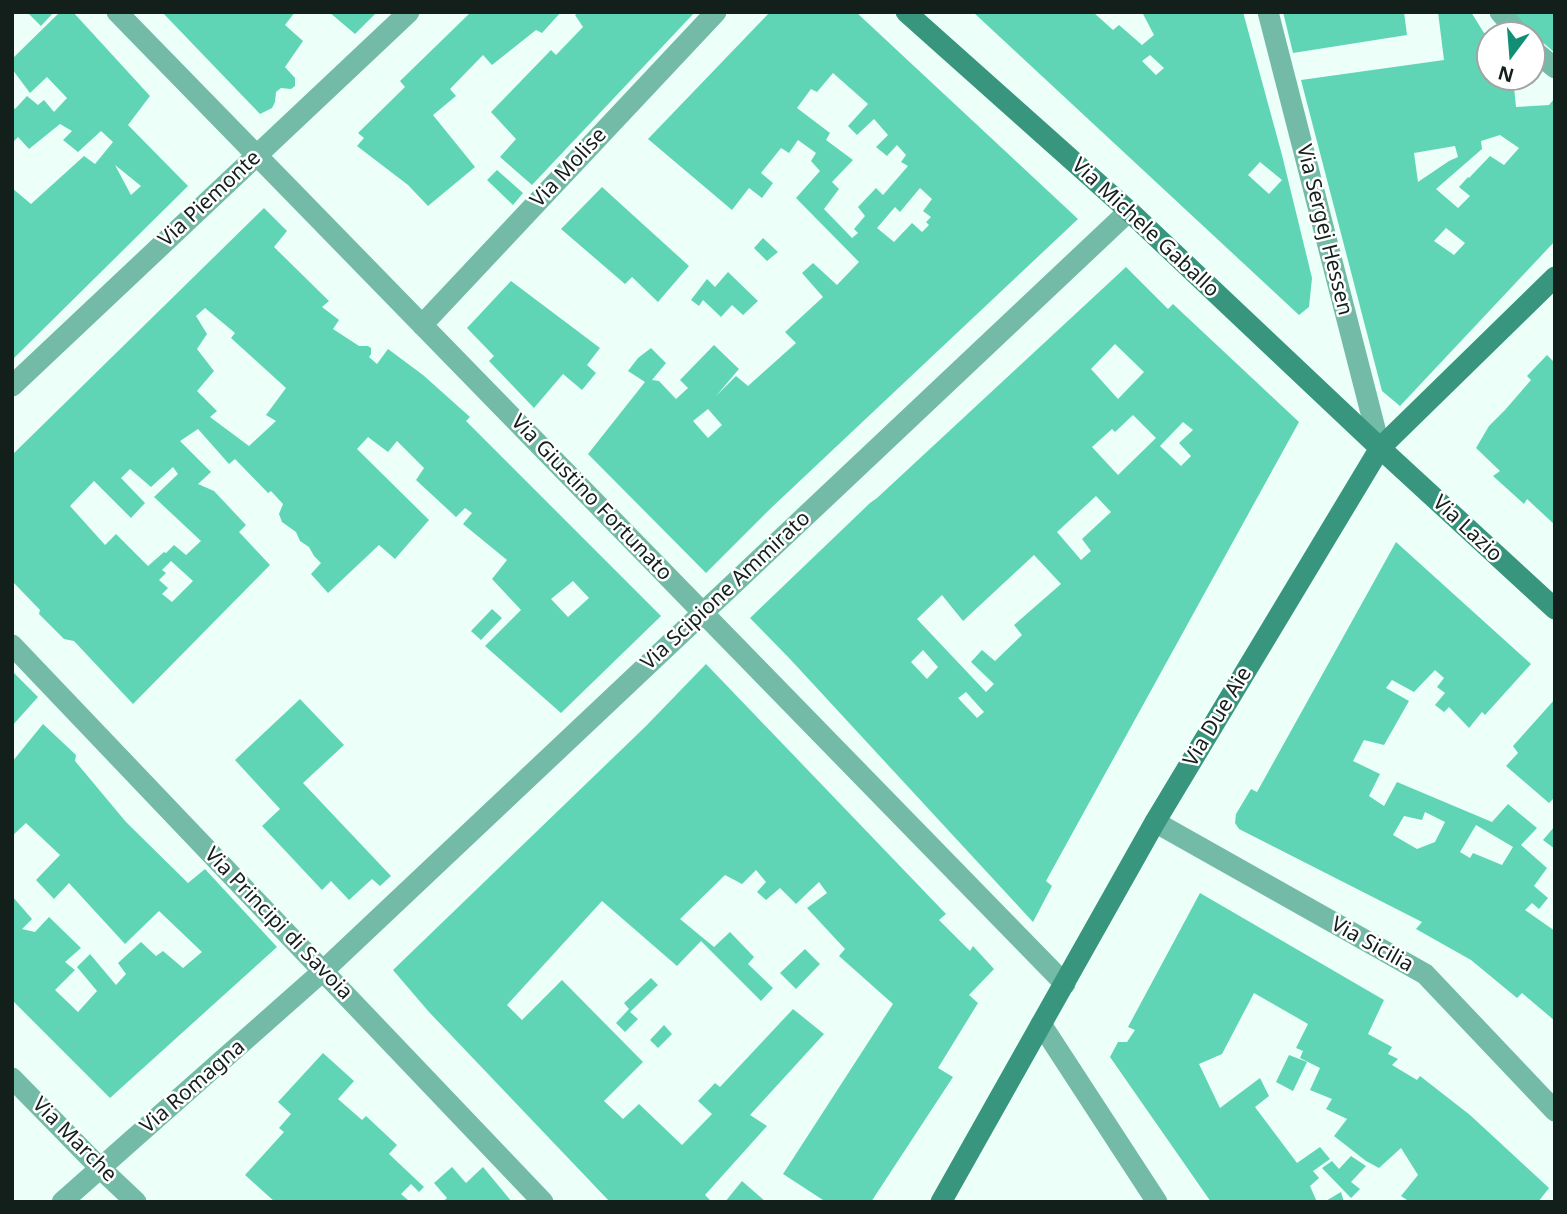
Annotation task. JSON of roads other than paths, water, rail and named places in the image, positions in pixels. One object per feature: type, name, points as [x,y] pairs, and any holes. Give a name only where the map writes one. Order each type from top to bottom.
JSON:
[{"type":"street","name":"Via Giustino Fortunato","points":[[117,12],[1065,984]]},
{"type":"street","name":"Via Piemonte","points":[[12,387],[409,12]]},
{"type":"street","name":"Via Molise","points":[[422,324],[716,12]]},
{"type":"street","name":"Via Michele Gaballo","points":[[906,12],[1129,211],[1380,448]]},
{"type":"street","name":"Via Sergej Hessen","points":[[1268,12],[1380,448]]},
{"type":"street","name":"Via Scipione Ammirato","points":[[323,971],[1129,211]]},
{"type":"street","name":"Via Due Aie","points":[[941,1202],[1155,822],[1380,448],[1555,278]]},
{"type":"street","name":"Via Lazio","points":[[1380,448],[1555,609]]},
{"type":"street","name":"Via Principi di Savoia","points":[[12,645],[543,1202]]},
{"type":"street","name":"Via Sicilia","points":[[1155,822],[1425,974],[1555,1111]]},
{"type":"street","name":"Via Romagna","points":[[61,1202],[323,971]]},
{"type":"street","points":[[1041,1024],[1157,1202]]},
{"type":"street","name":"Via Marche","points":[[12,1078],[136,1202]]}]
